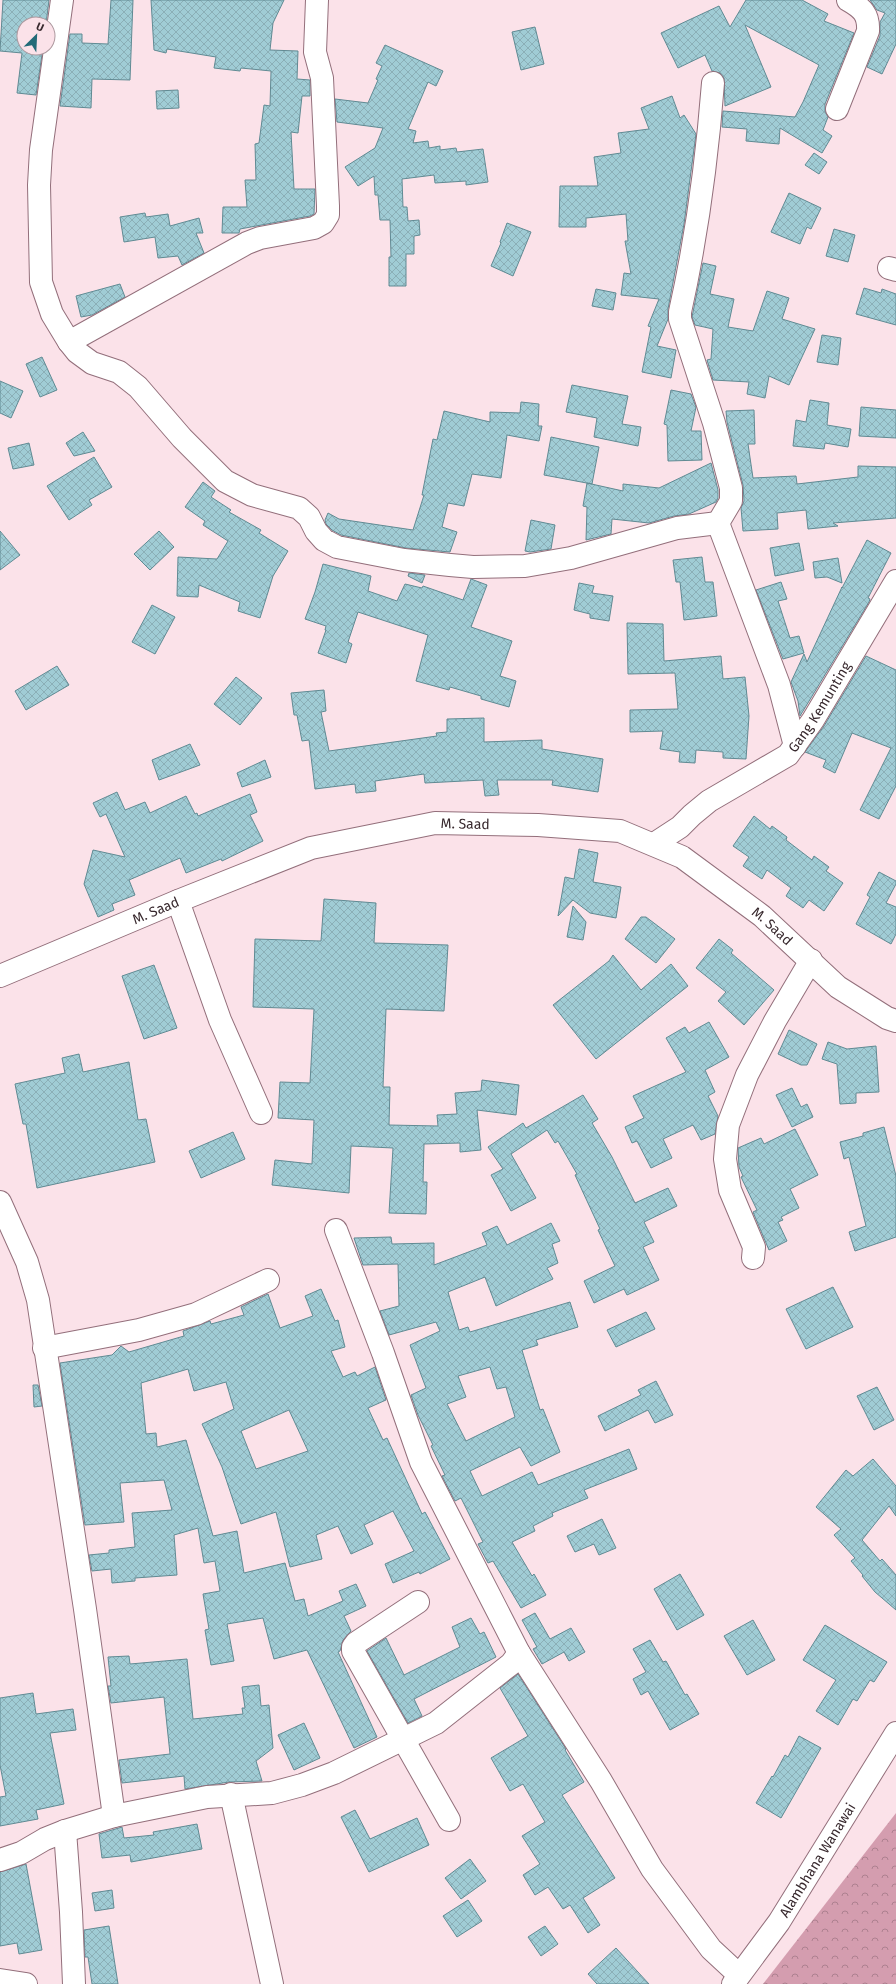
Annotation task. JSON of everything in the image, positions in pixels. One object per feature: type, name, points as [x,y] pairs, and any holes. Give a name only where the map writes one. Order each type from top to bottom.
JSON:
[{"type":"street","points":[[62,0],[40,150],[39,185],[41,282],[52,314],[69,342],[78,352],[92,363],[119,372],[138,387],[182,438],[226,481],[252,495],[299,508],[309,517],[316,531],[324,540],[337,547],[404,560],[473,567],[525,566],[571,558],[677,528],[718,523]]},
{"type":"street","points":[[69,342],[254,240],[314,228],[323,223],[328,215],[328,206],[322,78],[315,52],[317,0]]},
{"type":"street","points":[[837,109],[868,31],[869,22],[866,13],[848,0]]},
{"type":"street","points":[[713,83],[710,128],[699,211],[680,312],[681,328],[693,357],[714,423],[731,488],[731,501],[718,523]]},
{"type":"street","points":[[718,523],[779,685],[796,746]]},
{"type":"street","name":"Gang Kemunting","points":[[654,844],[680,827],[692,814],[709,802],[772,766],[788,755],[796,746],[896,581]]},
{"type":"street","name":"M. Saad","points":[[0,976],[178,901],[311,848],[435,823],[538,825],[620,832],[654,844],[682,857],[762,916],[811,960],[838,987],[887,1018],[896,1021]]},
{"type":"street","points":[[178,901],[220,1020],[260,1113]]},
{"type":"street","points":[[753,1258],[754,1248],[730,1190],[725,1159],[728,1125],[747,1075],[775,1020],[811,960]]},
{"type":"street","points":[[0,1202],[17,1237],[35,1287],[65,1476],[114,1816]]},
{"type":"street","points":[[336,1230],[383,1352],[421,1462],[519,1653],[601,1781],[652,1869],[711,1949],[736,1979]]},
{"type":"street","points":[[44,1348],[139,1330],[196,1314],[268,1280]]},
{"type":"street","points":[[418,1602],[356,1643],[353,1647],[353,1651],[402,1740],[449,1820]]},
{"type":"street","points":[[0,1860],[21,1853],[45,1839],[65,1831],[114,1816],[207,1797],[231,1794],[272,1793],[302,1785],[334,1773],[436,1723],[511,1664],[519,1653]]},
{"type":"street","name":"Alambhana Wanawai","points":[[736,1979],[779,1922],[896,1733]]},
{"type":"street","points":[[231,1794],[272,1984]]},
{"type":"street","points":[[65,1831],[71,1912],[74,1984]]},
{"type":"street","points":[[0,1980],[26,1984]]},
{"type":"green space","points":[[896,1813],[896,1984],[763,1984]]},
{"type":"building","points":[[3,0],[49,0],[47,16],[16,16],[16,52],[0,51]]},
{"type":"building","points":[[111,0],[133,0],[130,80],[92,79],[91,108],[60,106],[70,34],[82,34],[82,43],[108,44]]},
{"type":"building","points":[[151,0],[284,0],[273,23],[270,50],[298,51],[297,79],[310,80],[310,96],[302,96],[298,133],[291,132],[294,189],[315,189],[314,214],[240,229],[239,233],[222,233],[223,207],[247,207],[245,180],[256,180],[255,144],[259,143],[264,105],[270,106],[271,71],[241,68],[240,71],[214,68],[216,57],[167,49],[166,53],[154,50]]},
{"type":"building","points":[[746,0],[802,0],[828,14],[824,21],[854,33],[825,104],[825,111],[828,117],[823,130],[832,136],[822,153],[780,128],[779,144],[746,141],[747,129],[722,127],[723,111],[795,117],[819,65],[745,25],[771,87],[725,106],[724,78],[720,73],[712,71],[705,55],[678,68],[661,33],[719,6],[730,27]]},
{"type":"building","points":[[870,0],[896,0],[896,44],[882,74],[867,67],[880,36],[880,22],[885,13],[877,10]]},
{"type":"building","points":[[535,27],[544,64],[521,70],[512,32]]},
{"type":"building","points":[[385,45],[443,71],[436,86],[428,82],[408,129],[416,131],[413,143],[428,141],[429,148],[440,146],[440,150],[456,148],[457,152],[483,149],[488,182],[466,185],[466,181],[435,183],[434,175],[402,179],[403,207],[407,207],[408,221],[419,220],[420,235],[414,236],[414,254],[406,254],[406,286],[389,286],[389,257],[391,257],[390,220],[380,220],[378,195],[375,195],[374,176],[358,186],[345,167],[375,148],[383,128],[337,122],[335,99],[368,103],[378,80],[376,79],[382,66],[376,63]]},
{"type":"building","points":[[22,56],[42,56],[36,95],[17,93]]},
{"type":"building","points":[[178,90],[179,108],[157,109],[156,91]]},
{"type":"building","points":[[672,96],[680,118],[684,115],[696,134],[684,224],[668,309],[668,319],[657,346],[676,350],[671,378],[642,372],[651,327],[648,326],[659,299],[621,295],[624,273],[631,274],[625,241],[628,241],[626,214],[586,218],[586,227],[559,227],[560,186],[598,186],[594,157],[621,153],[618,133],[649,129],[641,108]]},
{"type":"building","points":[[814,153],[827,162],[819,174],[805,165]]},
{"type":"building","points":[[789,193],[821,208],[811,229],[807,227],[800,244],[771,232]]},
{"type":"building","points":[[145,213],[146,217],[168,214],[170,226],[199,218],[203,233],[196,233],[204,253],[182,265],[178,256],[158,258],[155,237],[124,242],[120,217]]},
{"type":"building","points":[[507,223],[531,232],[513,276],[491,266],[501,243],[500,242]]},
{"type":"building","points":[[834,229],[855,235],[848,262],[826,256]]},
{"type":"building","points":[[703,263],[716,266],[710,294],[734,299],[728,327],[753,331],[767,291],[789,298],[782,319],[815,329],[789,385],[769,376],[765,398],[747,394],[749,382],[713,380],[707,360],[711,359],[713,329],[695,325],[692,317]]},
{"type":"building","points":[[120,284],[125,297],[92,315],[81,317],[76,296]]},
{"type":"building","points":[[864,288],[881,293],[882,289],[896,294],[896,325],[856,314]]},
{"type":"building","points":[[596,289],[616,293],[613,310],[592,306]]},
{"type":"building","points":[[822,335],[841,338],[838,365],[817,362]]},
{"type":"building","points":[[42,357],[57,390],[40,397],[26,364]]},
{"type":"building","points":[[0,381],[23,391],[11,418],[0,413]]},
{"type":"building","points":[[572,385],[628,396],[622,424],[641,427],[638,446],[594,437],[597,418],[566,412]]},
{"type":"building","points":[[671,390],[691,394],[696,407],[691,431],[701,431],[702,460],[668,461],[667,425],[664,424]]},
{"type":"building","points":[[810,400],[829,403],[827,425],[851,429],[848,447],[825,443],[824,449],[793,446],[796,420],[806,422]]},
{"type":"building","points":[[521,402],[539,404],[538,426],[542,426],[539,441],[507,435],[501,478],[472,474],[464,506],[448,503],[442,527],[457,532],[450,552],[406,548],[341,535],[332,530],[326,524],[325,520],[328,513],[339,519],[413,530],[424,495],[422,495],[433,439],[437,440],[444,411],[490,422],[490,412],[520,413]]},
{"type":"building","points":[[861,407],[896,410],[896,438],[859,436]]},
{"type":"building","points":[[754,410],[755,444],[748,444],[753,478],[796,476],[797,484],[858,477],[858,466],[896,467],[896,518],[833,523],[838,526],[808,529],[806,510],[777,513],[778,529],[743,531],[741,508],[744,501],[743,485],[727,422],[726,411]]},
{"type":"building","points":[[83,432],[95,451],[74,456],[66,443]]},
{"type":"building","points":[[551,437],[599,447],[592,484],[544,475]]},
{"type":"building","points":[[29,443],[34,465],[13,469],[8,448]]},
{"type":"building","points":[[94,457],[112,487],[89,500],[92,505],[69,520],[47,486]]},
{"type":"building","points":[[711,463],[718,490],[718,498],[716,502],[689,514],[674,516],[649,523],[612,519],[611,534],[586,540],[587,507],[583,506],[587,483],[623,491],[623,484],[659,488]]},
{"type":"building","points":[[203,482],[215,491],[211,497],[231,510],[229,512],[261,530],[259,533],[288,551],[273,576],[260,618],[238,611],[240,602],[199,585],[198,597],[177,596],[178,557],[217,559],[228,541],[203,525],[205,521],[185,507]]},
{"type":"building","points":[[531,520],[555,525],[551,549],[530,552],[525,551]]},
{"type":"building","points":[[0,531],[20,555],[0,570]]},
{"type":"building","points":[[159,531],[174,547],[150,570],[134,554]]},
{"type":"building","points":[[867,540],[891,553],[868,598],[870,599],[869,602],[800,716],[798,701],[791,682],[804,654],[807,662],[842,587]]},
{"type":"building","points":[[799,543],[804,570],[775,576],[770,548]]},
{"type":"building","points":[[702,557],[705,582],[713,582],[717,616],[684,620],[680,582],[676,582],[673,560]]},
{"type":"building","points":[[838,558],[842,583],[827,577],[815,578],[813,562]]},
{"type":"building","points":[[323,564],[371,576],[368,591],[397,601],[405,584],[422,588],[423,586],[463,600],[471,579],[487,585],[471,627],[512,641],[500,676],[516,681],[509,707],[481,699],[481,696],[450,687],[449,690],[416,681],[428,635],[358,612],[348,642],[352,644],[346,663],[318,653],[326,626],[305,619]]},
{"type":"building","points":[[409,573],[425,575],[422,583],[408,576]]},
{"type":"building","points":[[781,582],[787,599],[778,601],[790,638],[799,636],[804,653],[783,659],[756,590]]},
{"type":"building","points":[[579,583],[594,586],[592,593],[613,596],[609,621],[590,618],[590,614],[574,610]]},
{"type":"building","points":[[152,605],[175,617],[155,654],[132,642]]},
{"type":"building","points":[[627,623],[663,624],[664,661],[721,656],[723,679],[745,677],[749,716],[746,759],[723,758],[723,752],[696,750],[695,763],[679,762],[680,752],[660,749],[663,731],[630,732],[630,710],[678,709],[675,673],[628,674]]},
{"type":"building","points":[[866,656],[896,670],[896,786],[879,819],[860,810],[891,748],[852,733],[835,773],[823,767],[826,760],[805,752],[824,726]]},
{"type":"building","points":[[57,666],[69,685],[26,710],[15,691]]},
{"type":"building","points":[[236,677],[262,698],[240,725],[214,704]]},
{"type":"building","points":[[324,690],[326,711],[321,712],[329,751],[437,736],[436,733],[447,732],[447,719],[484,718],[484,742],[542,740],[542,749],[603,759],[598,792],[552,785],[553,780],[497,780],[499,795],[485,796],[483,780],[425,783],[424,774],[375,781],[376,791],[356,793],[355,784],[315,789],[309,740],[302,741],[297,715],[294,715],[291,693]]},
{"type":"building","points":[[190,744],[200,765],[159,780],[152,760]]},
{"type":"building","points":[[265,760],[271,777],[242,787],[237,773]]},
{"type":"building","points":[[117,792],[125,810],[145,802],[150,813],[186,796],[195,814],[197,813],[198,816],[250,794],[257,812],[250,815],[263,841],[222,861],[221,859],[186,873],[180,858],[129,880],[135,895],[112,904],[114,910],[98,917],[84,884],[93,850],[125,857],[106,814],[100,817],[93,803]]},
{"type":"building","points":[[754,816],[770,829],[772,826],[787,837],[786,840],[812,860],[814,856],[829,867],[826,871],[843,883],[824,911],[809,900],[803,908],[786,896],[791,888],[767,870],[762,879],[743,866],[749,857],[733,846]]},
{"type":"building","points":[[579,849],[598,853],[593,882],[621,887],[616,918],[590,913],[573,900],[558,916],[565,877],[574,879]]},
{"type":"building","points":[[879,872],[896,881],[896,884],[886,903],[896,907],[896,934],[891,944],[856,924],[870,897],[867,895]]},
{"type":"building","points":[[324,899],[376,903],[374,943],[448,945],[444,1011],[386,1009],[383,1087],[390,1087],[389,1125],[438,1126],[437,1115],[457,1114],[455,1093],[481,1091],[482,1080],[519,1085],[516,1115],[477,1110],[481,1150],[460,1152],[460,1143],[424,1144],[423,1182],[427,1182],[426,1214],[389,1213],[393,1148],[351,1146],[349,1193],[272,1185],[275,1160],[312,1164],[314,1120],[278,1118],[280,1082],[310,1083],[314,1009],[253,1007],[255,939],[321,941]]},
{"type":"building","points":[[573,906],[586,922],[583,940],[567,937]]},
{"type":"building","points":[[641,917],[646,917],[675,939],[656,963],[625,939]]},
{"type":"building","points":[[719,939],[733,950],[731,953],[774,990],[744,1025],[718,1001],[726,992],[696,968]]},
{"type":"building","points":[[613,955],[641,990],[671,964],[688,986],[596,1059],[553,1005],[609,961]]},
{"type":"building","points":[[154,965],[177,1028],[144,1039],[122,976]]},
{"type":"building","points":[[709,1022],[729,1057],[705,1070],[715,1092],[708,1096],[718,1116],[715,1134],[701,1140],[693,1125],[663,1139],[672,1158],[651,1168],[637,1141],[632,1143],[625,1127],[644,1118],[633,1096],[686,1072],[666,1038],[685,1027],[689,1033]]},
{"type":"building","points":[[789,1030],[817,1044],[807,1065],[801,1065],[778,1054]]},
{"type":"building","points":[[828,1042],[847,1049],[876,1046],[879,1092],[856,1093],[856,1103],[840,1104],[837,1064],[822,1059]]},
{"type":"building","points":[[79,1054],[83,1072],[129,1062],[138,1120],[146,1119],[155,1162],[37,1188],[26,1124],[23,1124],[15,1084],[65,1073],[62,1058]]},
{"type":"building","points":[[792,1088],[801,1107],[807,1104],[813,1117],[792,1127],[776,1095]]},
{"type":"building","points":[[583,1095],[598,1119],[592,1123],[612,1157],[635,1203],[668,1188],[677,1206],[644,1222],[654,1242],[643,1247],[659,1280],[627,1295],[624,1289],[594,1303],[584,1281],[615,1266],[575,1175],[577,1174],[558,1141],[555,1143],[547,1130],[511,1154],[536,1198],[511,1211],[491,1175],[503,1169],[488,1147],[523,1123],[526,1128]]},
{"type":"building","points":[[884,1127],[896,1176],[896,1237],[855,1251],[849,1232],[866,1226],[849,1157],[844,1159],[840,1142],[863,1136],[863,1133]]},
{"type":"building","points":[[795,1129],[818,1175],[790,1189],[799,1208],[781,1217],[783,1220],[778,1222],[787,1241],[769,1250],[753,1212],[757,1210],[741,1177],[743,1176],[739,1167],[738,1148],[761,1138],[764,1144]]},
{"type":"building","points":[[233,1132],[245,1159],[201,1178],[189,1151]]},
{"type":"building","points":[[551,1223],[560,1241],[552,1244],[558,1263],[547,1268],[553,1279],[496,1306],[485,1277],[448,1292],[459,1330],[468,1327],[470,1332],[570,1302],[578,1327],[536,1340],[538,1345],[522,1350],[540,1410],[543,1409],[560,1452],[531,1466],[520,1447],[470,1471],[482,1496],[532,1472],[538,1485],[629,1449],[637,1469],[584,1490],[588,1498],[552,1513],[553,1516],[533,1526],[535,1531],[512,1542],[532,1576],[534,1574],[546,1595],[521,1608],[493,1561],[488,1563],[478,1544],[483,1542],[461,1498],[455,1501],[442,1476],[445,1475],[431,1446],[433,1445],[418,1415],[411,1395],[426,1388],[410,1345],[440,1331],[436,1322],[389,1335],[380,1311],[399,1306],[398,1264],[363,1265],[354,1238],[391,1237],[392,1244],[434,1243],[434,1265],[487,1245],[482,1233],[497,1226],[507,1245]],"holes":[[[490,1367],[497,1389],[506,1387],[515,1417],[466,1441],[447,1404],[466,1397],[458,1376]]]},
{"type":"building","points":[[833,1287],[853,1327],[806,1349],[786,1309]]},
{"type":"building","points":[[321,1289],[335,1321],[338,1320],[345,1347],[331,1351],[343,1377],[355,1372],[357,1376],[375,1367],[386,1400],[368,1408],[383,1440],[387,1438],[422,1514],[425,1512],[450,1559],[420,1574],[419,1572],[393,1583],[385,1564],[414,1551],[393,1511],[364,1525],[373,1544],[351,1554],[338,1526],[316,1535],[322,1559],[290,1567],[276,1512],[241,1524],[222,1467],[202,1424],[234,1409],[226,1382],[194,1391],[188,1369],[141,1383],[146,1434],[156,1433],[157,1447],[186,1440],[213,1536],[237,1531],[244,1573],[285,1563],[295,1601],[304,1599],[308,1616],[343,1601],[339,1591],[356,1584],[366,1606],[344,1616],[351,1631],[343,1640],[340,1651],[338,1652],[377,1737],[354,1748],[307,1650],[274,1659],[263,1618],[227,1624],[234,1661],[211,1665],[205,1630],[209,1629],[203,1594],[220,1591],[215,1561],[204,1563],[198,1528],[174,1535],[177,1575],[135,1578],[135,1581],[112,1583],[111,1569],[92,1571],[89,1555],[109,1553],[109,1550],[135,1547],[132,1513],[172,1510],[164,1480],[120,1483],[124,1522],[85,1525],[60,1363],[112,1355],[121,1346],[129,1352],[184,1336],[183,1331],[210,1321],[211,1324],[244,1315],[241,1307],[268,1294],[280,1328],[313,1316],[305,1296]],"holes":[[[289,1410],[308,1451],[256,1469],[241,1431]]]},
{"type":"building","points":[[646,1312],[655,1329],[616,1347],[607,1330]]},
{"type":"building","points":[[656,1381],[673,1415],[655,1423],[648,1410],[605,1431],[598,1416],[641,1395],[638,1390]]},
{"type":"building","points":[[33,1385],[38,1385],[42,1406],[34,1407]]},
{"type":"building","points":[[877,1387],[894,1420],[874,1430],[857,1396]]},
{"type":"building","points":[[873,1459],[896,1486],[896,1516],[889,1506],[862,1540],[880,1561],[882,1559],[896,1575],[896,1610],[875,1592],[851,1561],[855,1558],[834,1535],[841,1529],[816,1507],[846,1470],[853,1476]]},
{"type":"building","points":[[602,1519],[616,1548],[599,1555],[594,1544],[575,1552],[567,1536]]},
{"type":"building","points":[[680,1574],[704,1615],[677,1630],[654,1589]]},
{"type":"building","points":[[535,1613],[550,1639],[571,1628],[585,1652],[569,1661],[564,1652],[542,1664],[533,1649],[537,1647],[522,1620]]},
{"type":"building","points":[[471,1618],[480,1634],[484,1632],[496,1657],[414,1699],[422,1716],[408,1723],[367,1651],[386,1638],[404,1675],[460,1647],[452,1627]]},
{"type":"building","points":[[753,1620],[775,1660],[747,1675],[724,1636]]},
{"type":"building","points":[[825,1625],[887,1662],[874,1682],[870,1680],[857,1701],[853,1699],[838,1725],[816,1711],[836,1680],[803,1660]]},
{"type":"building","points":[[650,1640],[663,1662],[666,1661],[685,1695],[687,1694],[699,1714],[670,1730],[648,1691],[641,1695],[633,1679],[646,1672],[633,1649]]},
{"type":"building","points":[[129,1656],[130,1664],[187,1659],[193,1719],[243,1714],[242,1708],[245,1708],[242,1687],[259,1685],[261,1706],[269,1705],[273,1748],[256,1761],[262,1781],[229,1782],[185,1789],[184,1776],[122,1783],[119,1760],[170,1754],[164,1697],[111,1703],[108,1686],[111,1686],[108,1657]]},
{"type":"building","points":[[518,1674],[566,1749],[565,1750],[584,1782],[562,1795],[615,1878],[583,1898],[600,1925],[588,1933],[570,1905],[563,1909],[548,1887],[535,1895],[523,1875],[540,1864],[522,1836],[545,1822],[523,1784],[510,1791],[491,1758],[528,1736],[500,1688]]},
{"type":"building","points":[[33,1693],[36,1714],[73,1709],[76,1730],[50,1733],[64,1804],[36,1810],[38,1819],[0,1826],[0,1797],[6,1796],[0,1765],[0,1698]]},
{"type":"building","points":[[304,1723],[320,1758],[294,1770],[278,1735]]},
{"type":"building","points":[[799,1736],[821,1748],[781,1818],[756,1803],[785,1755],[788,1757]]},
{"type":"building","points":[[355,1810],[370,1839],[417,1818],[429,1845],[369,1872],[341,1817]]},
{"type":"building","points":[[197,1824],[202,1849],[131,1862],[130,1855],[102,1858],[99,1834],[122,1827],[124,1838],[154,1835],[153,1832]]},
{"type":"building","points":[[470,1859],[486,1881],[461,1899],[445,1878]]},
{"type":"building","points":[[26,1864],[42,1950],[19,1954],[17,1943],[0,1946],[0,1872]]},
{"type":"building","points":[[112,1890],[114,1908],[95,1911],[92,1893]]},
{"type":"building","points":[[468,1900],[482,1921],[457,1937],[443,1916]]},
{"type":"building","points":[[109,1926],[118,1984],[92,1984],[88,1957],[85,1957],[84,1930]]},
{"type":"building","points":[[545,1926],[558,1944],[541,1956],[528,1937]]},
{"type":"building","points":[[616,1948],[649,1984],[597,1984],[588,1974]]}]
